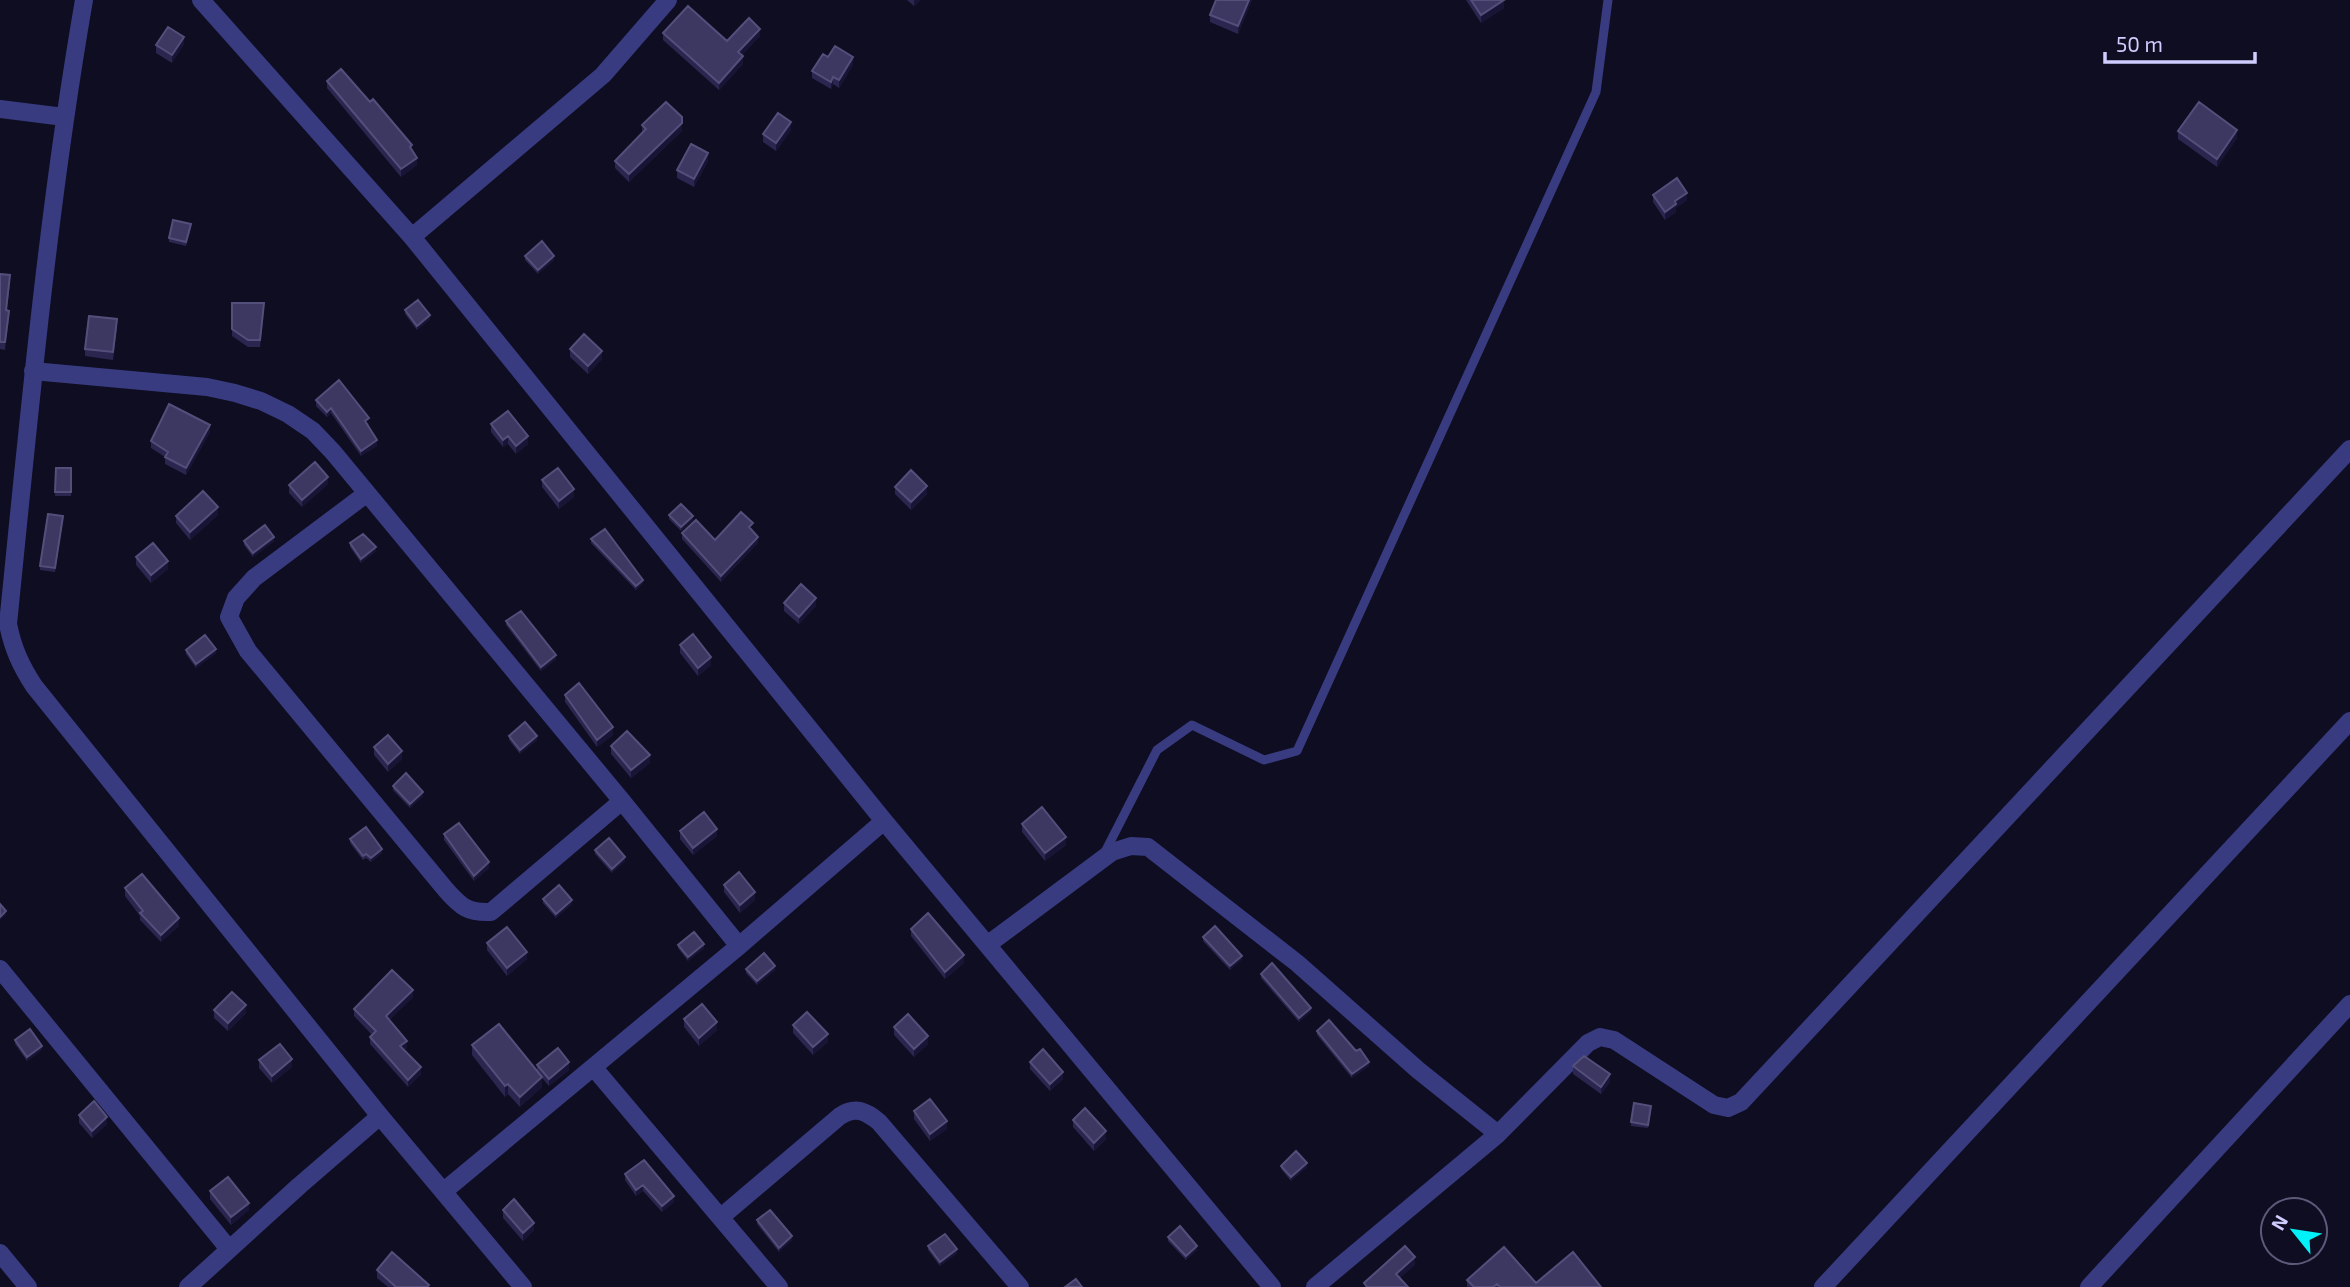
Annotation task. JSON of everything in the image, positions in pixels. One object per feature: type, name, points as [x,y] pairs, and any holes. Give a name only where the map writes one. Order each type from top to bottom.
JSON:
[{"type":"street","points":[[83,0],[64,117],[33,371],[8,624],[19,663],[34,686],[380,1116],[523,1287]]},
{"type":"street","points":[[201,0],[412,237],[884,821],[1272,1287]]},
{"type":"street","points":[[412,237],[603,75],[668,0]]},
{"type":"street","points":[[0,109],[64,117]]},
{"type":"street","points":[[33,371],[207,387],[261,401],[288,414],[313,431],[622,801],[739,946]]},
{"type":"street","points":[[1315,1287],[1498,1134],[1588,1043],[1600,1037],[1614,1040],[1714,1105],[1728,1108],[1741,1102],[2350,449]]},
{"type":"street","points":[[366,494],[254,578],[236,598],[229,617],[248,651],[446,890],[458,904],[475,912],[491,912],[622,801]]},
{"type":"street","points":[[1823,1287],[2350,721]]},
{"type":"street","points":[[444,1191],[594,1068],[884,821]]},
{"type":"street","points":[[987,945],[1112,852],[1131,846],[1147,847],[1297,963],[1418,1070],[1498,1134]]},
{"type":"street","points":[[0,969],[229,1249]]},
{"type":"street","points":[[2089,1287],[2350,1004]]},
{"type":"street","points":[[594,1068],[779,1287]]},
{"type":"street","points":[[721,1217],[840,1116],[849,1110],[860,1110],[879,1122],[1020,1287]]},
{"type":"street","points":[[188,1287],[380,1116]]},
{"type":"street","points":[[0,1253],[28,1287]]},
{"type":"lane","points":[[1101,860],[1157,750],[1192,724],[1264,760],[1297,751],[1596,92],[1608,0]]},
{"type":"building","points":[[1216,0],[1249,0],[1238,26],[1210,15]]},
{"type":"building","points":[[1471,0],[1504,0],[1481,15]]},
{"type":"building","points":[[688,6],[727,41],[749,18],[760,29],[738,52],[743,56],[719,83],[663,33]]},
{"type":"building","points":[[168,27],[184,37],[172,55],[156,45]]},
{"type":"building","points":[[835,46],[853,57],[839,80],[833,77],[831,82],[812,71],[823,54],[828,57]]},
{"type":"building","points":[[341,69],[370,102],[373,99],[412,145],[410,147],[417,158],[401,169],[327,81]]},
{"type":"building","points":[[666,102],[682,117],[682,123],[629,174],[615,161],[646,129],[642,125]]},
{"type":"building","points":[[2199,102],[2237,130],[2217,159],[2178,131]]},
{"type":"building","points":[[778,113],[791,122],[776,143],[763,134]]},
{"type":"building","points":[[691,144],[708,153],[694,179],[677,170]]},
{"type":"building","points":[[1677,178],[1687,193],[1665,212],[1653,195]]},
{"type":"building","points":[[173,220],[191,224],[186,242],[169,238]]},
{"type":"building","points":[[542,241],[554,256],[538,270],[525,256]]},
{"type":"building","points":[[0,274],[10,275],[5,342],[0,342]]},
{"type":"building","points":[[418,300],[430,315],[417,326],[405,310]]},
{"type":"building","points":[[232,303],[264,303],[260,340],[248,340],[232,329]]},
{"type":"building","points":[[89,316],[117,319],[113,352],[85,349]]},
{"type":"building","points":[[584,334],[602,351],[588,366],[570,349]]},
{"type":"building","points":[[339,380],[369,418],[365,421],[377,440],[361,451],[331,408],[327,412],[316,400]]},
{"type":"building","points":[[169,404],[210,425],[186,468],[165,457],[168,452],[151,441]]},
{"type":"building","points":[[508,411],[528,436],[516,446],[508,436],[503,440],[491,424]]},
{"type":"building","points":[[315,462],[328,477],[302,500],[289,485]]},
{"type":"building","points":[[56,468],[71,468],[71,492],[55,492]]},
{"type":"building","points":[[558,468],[574,489],[559,501],[542,480]]},
{"type":"building","points":[[911,470],[927,486],[911,502],[895,487]]},
{"type":"building","points":[[203,491],[218,507],[190,532],[176,516]]},
{"type":"building","points":[[681,504],[693,516],[681,527],[669,515]]},
{"type":"building","points":[[741,512],[753,523],[749,527],[758,537],[721,576],[682,533],[696,520],[715,540]]},
{"type":"building","points":[[48,514],[63,516],[55,568],[40,566]]},
{"type":"building","points":[[265,525],[274,537],[253,553],[244,541]]},
{"type":"building","points":[[605,529],[643,580],[636,586],[591,539]]},
{"type":"building","points":[[363,534],[376,547],[361,559],[350,543]]},
{"type":"building","points":[[153,543],[168,561],[151,575],[136,557]]},
{"type":"building","points":[[801,584],[816,598],[799,617],[784,603]]},
{"type":"building","points":[[521,611],[556,655],[541,667],[506,621]]},
{"type":"building","points":[[693,634],[711,657],[698,668],[680,645]]},
{"type":"building","points":[[205,635],[216,649],[196,664],[186,650]]},
{"type":"building","points":[[579,683],[613,727],[597,740],[565,695]]},
{"type":"building","points":[[525,722],[537,736],[520,750],[509,736]]},
{"type":"building","points":[[627,731],[650,755],[631,770],[611,746]]},
{"type":"building","points":[[388,735],[402,751],[388,764],[374,747]]},
{"type":"building","points":[[406,773],[423,792],[410,804],[393,786]]},
{"type":"building","points":[[1042,807],[1066,837],[1045,853],[1022,824]]},
{"type":"building","points":[[704,812],[717,829],[693,848],[680,831]]},
{"type":"building","points":[[459,823],[489,862],[474,876],[444,834]]},
{"type":"building","points":[[366,827],[382,849],[371,858],[366,854],[363,856],[350,839]]},
{"type":"building","points":[[609,838],[625,857],[612,869],[595,850]]},
{"type":"building","points":[[739,872],[755,892],[740,905],[724,885]]},
{"type":"building","points":[[142,874],[179,918],[161,935],[140,913],[143,911],[125,888]]},
{"type":"building","points":[[559,885],[572,900],[556,914],[543,899]]},
{"type":"building","points":[[0,904],[6,911],[0,917]]},
{"type":"building","points":[[928,913],[964,955],[945,972],[911,929]]},
{"type":"building","points":[[1215,926],[1242,956],[1230,966],[1203,937]]},
{"type":"building","points":[[507,927],[527,952],[507,968],[487,943]]},
{"type":"building","points":[[694,932],[704,944],[688,957],[678,945]]},
{"type":"building","points":[[764,953],[775,966],[757,981],[746,969]]},
{"type":"building","points":[[1272,963],[1311,1008],[1299,1018],[1261,974]]},
{"type":"building","points":[[392,970],[413,990],[386,1016],[407,1041],[400,1046],[421,1067],[408,1080],[370,1037],[376,1031],[354,1009]]},
{"type":"building","points":[[232,992],[246,1005],[228,1023],[214,1010]]},
{"type":"building","points":[[702,1004],[717,1022],[699,1038],[684,1019]]},
{"type":"building","points":[[807,1012],[828,1034],[813,1047],[793,1025]]},
{"type":"building","points":[[908,1014],[928,1036],[914,1049],[894,1027]]},
{"type":"building","points":[[1329,1020],[1356,1051],[1360,1049],[1369,1062],[1352,1074],[1317,1031]]},
{"type":"building","points":[[499,1024],[542,1077],[520,1097],[508,1084],[505,1086],[472,1045]]},
{"type":"building","points":[[30,1029],[42,1046],[27,1057],[15,1040]]},
{"type":"building","points":[[280,1044],[292,1059],[272,1076],[259,1060]]},
{"type":"building","points":[[558,1048],[569,1062],[549,1079],[537,1065]]},
{"type":"building","points":[[1043,1049],[1063,1072],[1050,1084],[1030,1062]]},
{"type":"building","points":[[1584,1056],[1610,1074],[1601,1087],[1573,1066]]},
{"type":"building","points":[[930,1099],[947,1121],[930,1134],[914,1111]]},
{"type":"building","points":[[94,1101],[107,1117],[92,1131],[79,1115]]},
{"type":"building","points":[[1634,1103],[1651,1106],[1648,1125],[1631,1122]]},
{"type":"building","points":[[1085,1108],[1106,1131],[1094,1143],[1073,1120]]},
{"type":"building","points":[[1296,1151],[1307,1163],[1291,1177],[1281,1166]]},
{"type":"building","points":[[644,1160],[674,1196],[662,1206],[643,1185],[636,1190],[625,1174]]},
{"type":"building","points":[[228,1177],[249,1203],[231,1217],[210,1191]]},
{"type":"building","points":[[514,1199],[534,1223],[523,1233],[503,1210]]},
{"type":"building","points":[[770,1210],[792,1236],[779,1248],[757,1220]]},
{"type":"building","points":[[1180,1226],[1197,1246],[1186,1256],[1168,1237]]},
{"type":"building","points":[[945,1234],[957,1249],[940,1262],[928,1246]]},
{"type":"building","points":[[1405,1246],[1415,1257],[1396,1274],[1408,1287],[1367,1287],[1364,1283]]},
{"type":"building","points":[[1504,1247],[1536,1283],[1573,1252],[1601,1287],[1500,1287],[1497,1284],[1493,1287],[1474,1287],[1467,1280]]},
{"type":"building","points":[[392,1252],[429,1285],[396,1287],[377,1270]]},
{"type":"building","points":[[1076,1279],[1082,1287],[1065,1287]]}]
